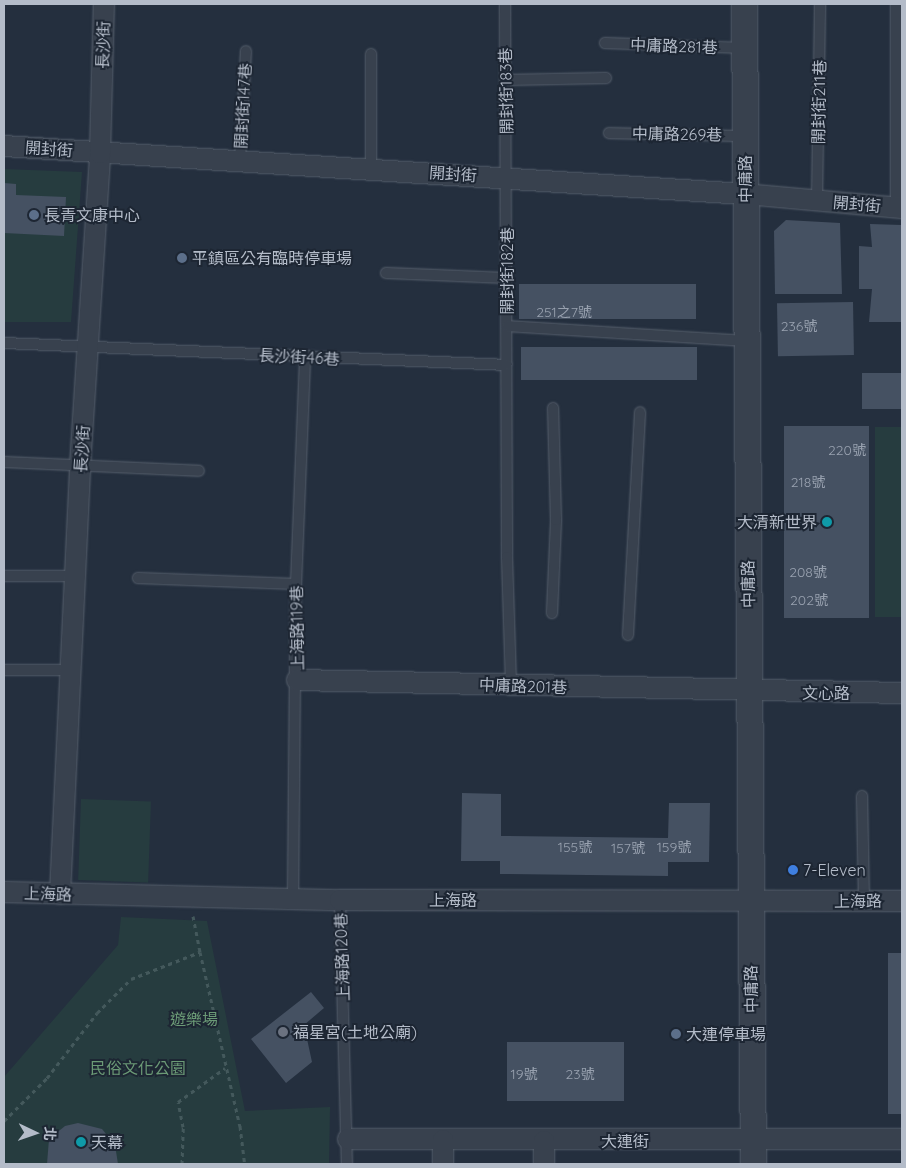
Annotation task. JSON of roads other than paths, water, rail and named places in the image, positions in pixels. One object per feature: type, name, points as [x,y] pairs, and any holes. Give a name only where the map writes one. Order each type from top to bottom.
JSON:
[{"type":"street","name":"長沙街","points":[[60,894],[77,576],[80,466],[90,346],[100,153],[104,4]]},
{"type":"street","name":"中庸路","points":[[744,4],[753,1152]]},
{"type":"street","name":"開封街","points":[[4,146],[745,194],[899,208]]},
{"type":"street","name":"中庸路201巷","points":[[297,680],[749,692]]},
{"type":"street","name":"文心路","points":[[749,692],[902,693]]},
{"type":"street","name":"上海路","points":[[4,892],[340,900],[902,901]]},
{"type":"street","name":"大連街","points":[[348,1139],[544,1141],[753,1152],[902,1139]]},
{"type":"street","points":[[443,1140],[443,1164]]},
{"type":"street","points":[[544,1141],[544,1164]]},
{"type":"lane","name":"開封街183巷","points":[[506,4],[507,178]]},
{"type":"lane","name":"開封街211巷","points":[[817,200],[820,4]]},
{"type":"lane","points":[[896,4],[899,208]]},
{"type":"lane","name":"中庸路281巷","points":[[605,43],[744,48]]},
{"type":"lane","name":"開封街147巷","points":[[240,161],[246,51]]},
{"type":"lane","points":[[371,54],[372,169]]},
{"type":"lane","points":[[506,80],[606,78]]},
{"type":"lane","name":"中庸路269巷","points":[[609,133],[744,136]]},
{"type":"lane","name":"開封街182巷","points":[[507,178],[507,557],[512,685]]},
{"type":"lane","points":[[386,274],[507,278]]},
{"type":"lane","points":[[507,326],[746,341]]},
{"type":"lane","name":"長沙街46巷","points":[[4,343],[305,358],[507,365]]},
{"type":"lane","name":"上海路119巷","points":[[293,899],[297,680],[296,584],[305,358]]},
{"type":"lane","points":[[552,613],[556,520],[553,408]]},
{"type":"lane","points":[[628,635],[640,412]]},
{"type":"lane","points":[[4,462],[199,471]]},
{"type":"lane","points":[[4,576],[77,576]]},
{"type":"lane","points":[[138,578],[296,584]]},
{"type":"lane","points":[[4,670],[72,670]]},
{"type":"lane","points":[[862,796],[864,901]]},
{"type":"lane","name":"上海路120巷","points":[[340,900],[348,1139],[347,1164]]},
{"type":"place","name":"長青文康中心","points":[[34,215]]},
{"type":"place","name":"平鎮區公有臨時停車場","points":[[182,258]]},
{"type":"place","name":"大清新世界","points":[[827,522]]},
{"type":"place","name":"7-Eleven","points":[[793,870]]},
{"type":"place","name":"福星宮(土地公廟)","points":[[283,1032]]},
{"type":"place","name":"大連停車場","points":[[676,1034]]},
{"type":"place","name":"天幕","points":[[81,1142]]},
{"type":"park label","name":"遊樂場","points":[[194,1019]]},
{"type":"park label","name":"民俗文化公園","points":[[138,1068]]}]
